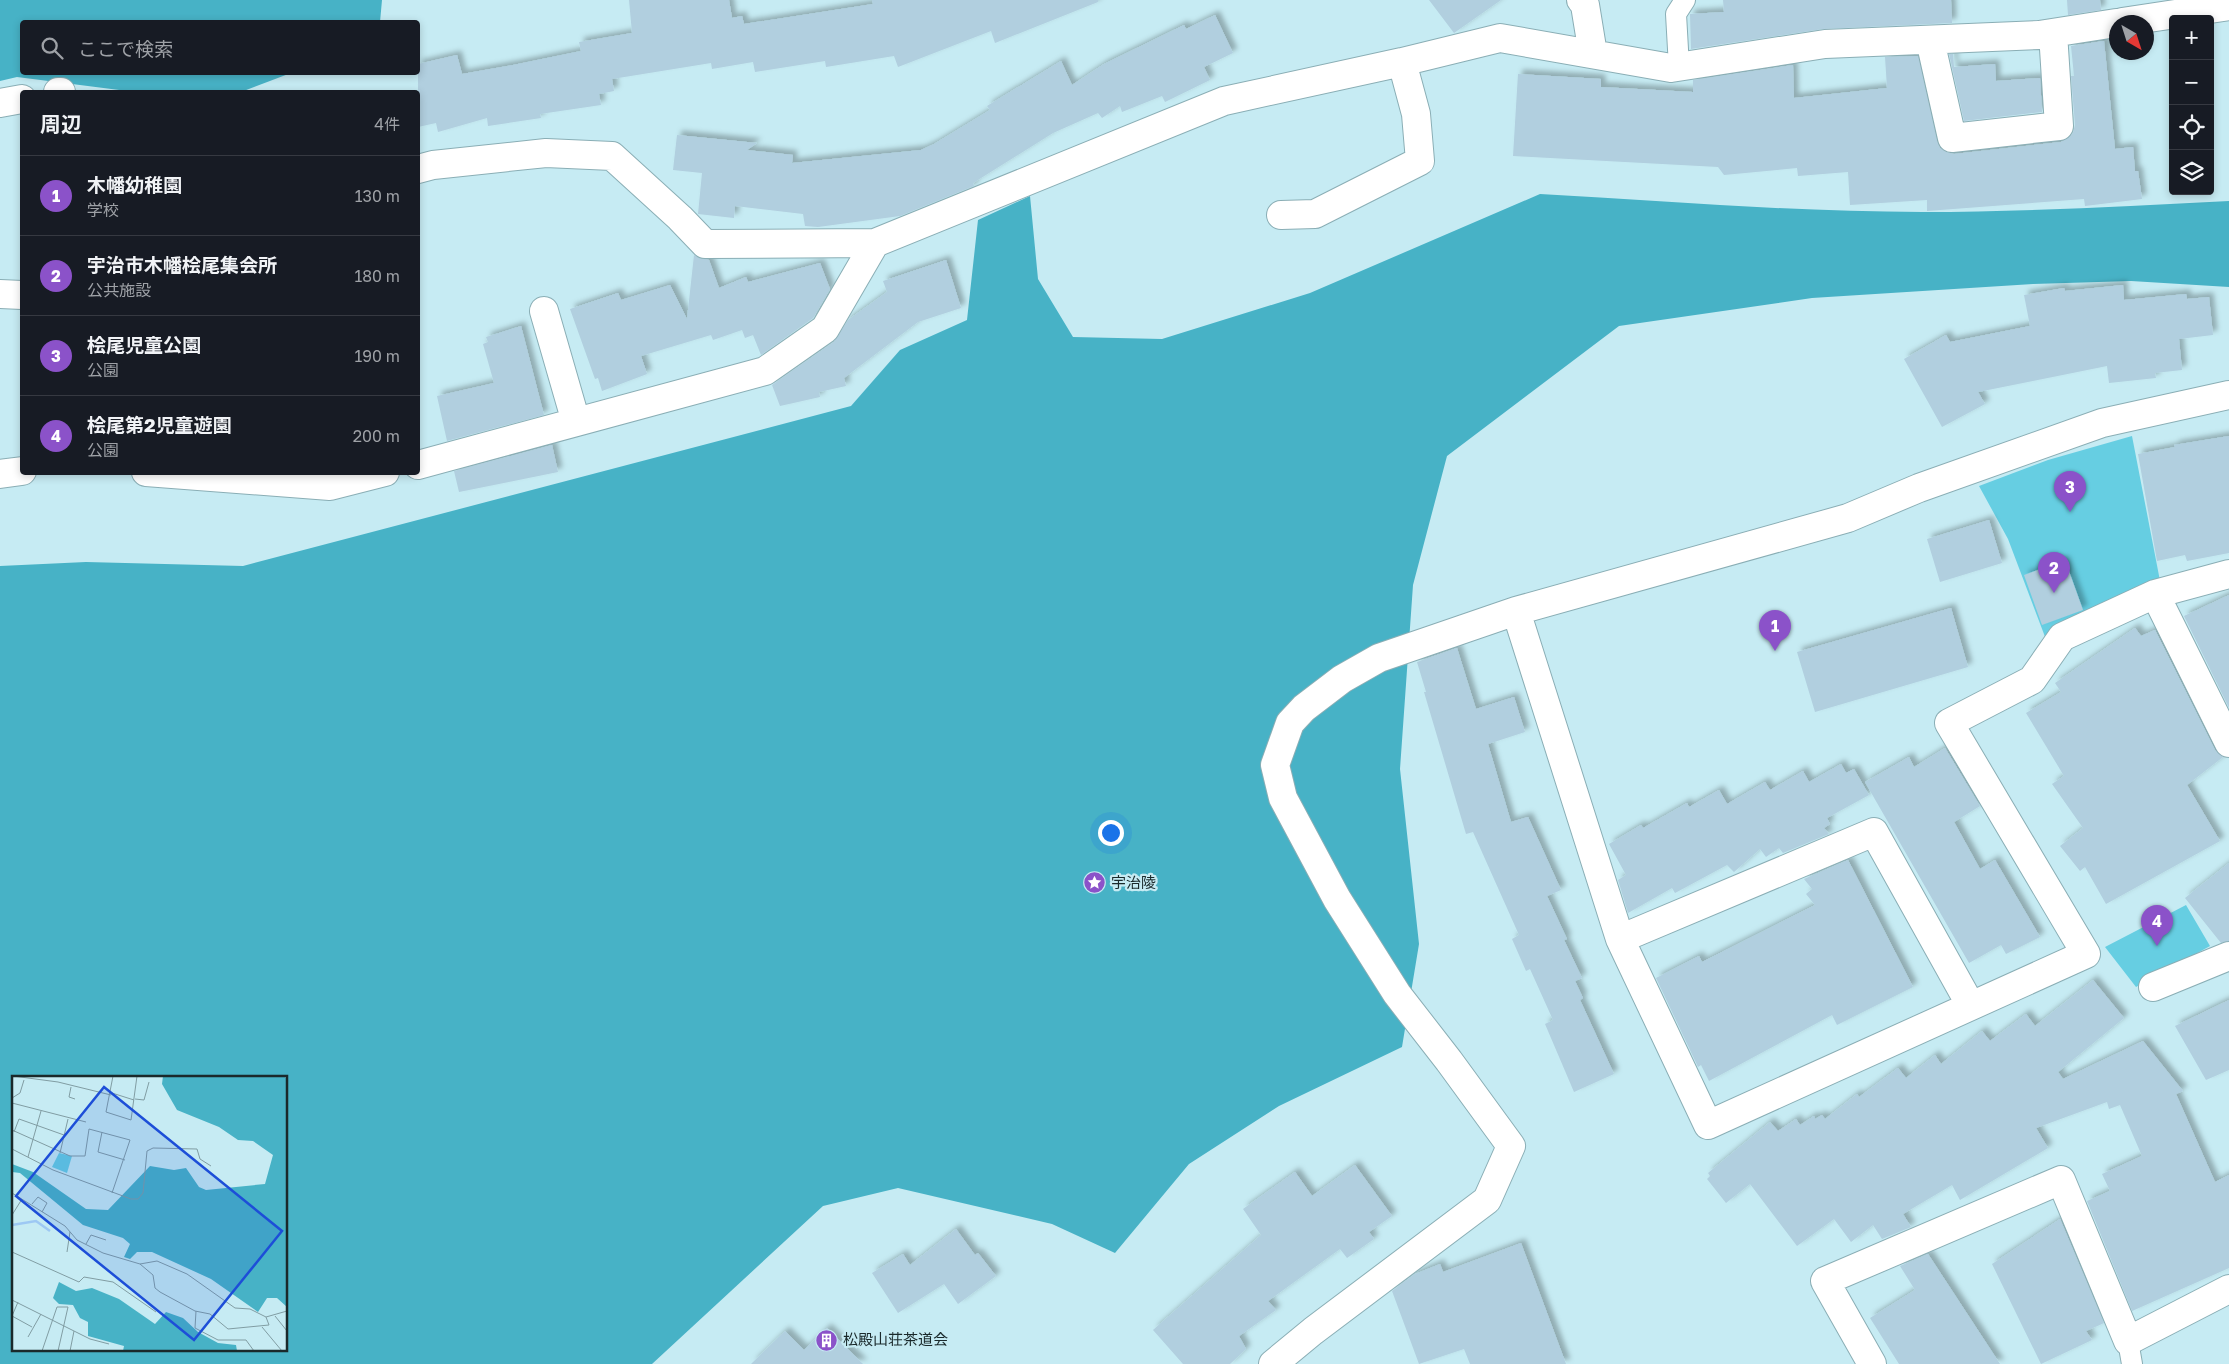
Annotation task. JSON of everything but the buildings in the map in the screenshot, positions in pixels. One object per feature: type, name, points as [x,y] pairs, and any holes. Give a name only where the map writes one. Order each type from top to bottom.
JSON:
[{"type":"street","points":[[1581,0],[1585,5],[1593,54]]},
{"type":"street","points":[[2142,15],[2162,8],[2229,6]]},
{"type":"street","points":[[420,168],[433,165],[546,153],[612,156],[680,218],[705,244],[875,243],[1224,100],[1402,62],[1500,38],[1672,68],[1826,44],[2039,35],[2109,24]]},
{"type":"street","points":[[1930,40],[1952,138],[2059,126],[2053,33]]},
{"type":"street","points":[[1281,215],[1316,214],[1420,161],[1416,114],[1402,62]]},
{"type":"street","points":[[0,103],[20,99]]},
{"type":"street","points":[[420,463],[765,371],[825,328],[875,243]]},
{"type":"street","points":[[0,294],[20,296]]},
{"type":"street","points":[[544,311],[576,422]]},
{"type":"street","points":[[1273,1364],[1313,1331],[1487,1200],[1511,1146],[1397,994],[1337,899],[1283,798],[1275,765],[1290,723],[1304,708],[1342,679],[1379,658],[1516,611],[1848,518],[1919,488],[2102,423],[2229,395]]},
{"type":"street","points":[[0,474],[20,471]]},
{"type":"street","points":[[185,475],[330,486],[373,475]]},
{"type":"street","points":[[1516,611],[1620,940],[1708,1125],[2086,954],[1949,723],[2032,680],[2062,637],[2155,594],[2229,574]]},
{"type":"street","points":[[2155,594],[2229,742]]},
{"type":"street","points":[[1620,940],[1874,832],[1971,1006]]},
{"type":"street","points":[[2153,987],[2229,956]]},
{"type":"street","points":[[1872,1364],[1825,1280],[2061,1180],[2130,1358],[2229,1289]]},
{"type":"lane","points":[[1679,67],[1676,14],[1685,0]]},
{"type":"shaded area","points":[[0,0],[382,0],[380,20],[20,20],[20,75],[286,75],[246,90],[119,90],[17,77],[0,81]]},
{"type":"shaded area","points":[[1540,194],[1874,212],[2038,210],[2229,201],[2229,287],[2131,281],[2033,284],[1812,298],[1619,326],[1447,456],[1413,585],[1400,769],[1419,944],[1402,1047],[1279,1106],[1189,1164],[1115,1253],[1052,1224],[898,1188],[823,1206],[652,1364],[0,1364],[0,566],[86,562],[243,566],[851,406],[900,350],[967,320],[978,220],[1030,196],[1038,279],[1073,337],[1162,339],[1310,293]]},
{"type":"shaded area","points":[[2132,436],[2161,586],[2047,642],[2008,539],[1979,486],[2048,460]]},
{"type":"shaded area","points":[[2186,905],[2210,946],[2136,987],[2105,947]]},
{"type":"place","name":"桧尾児童公園","points":[[2070,512]]},
{"type":"place","name":"宇治市木幡桧尾集会所","points":[[2054,593]]},
{"type":"place","name":"木幡幼稚園","points":[[1775,651]]},
{"type":"place","name":"宇治陵","points":[[1095,883]]},
{"type":"place","name":"桧尾第2児童遊園","points":[[2157,946]]},
{"type":"place","name":"松殿山荘茶道会","points":[[827,1340]]}]
